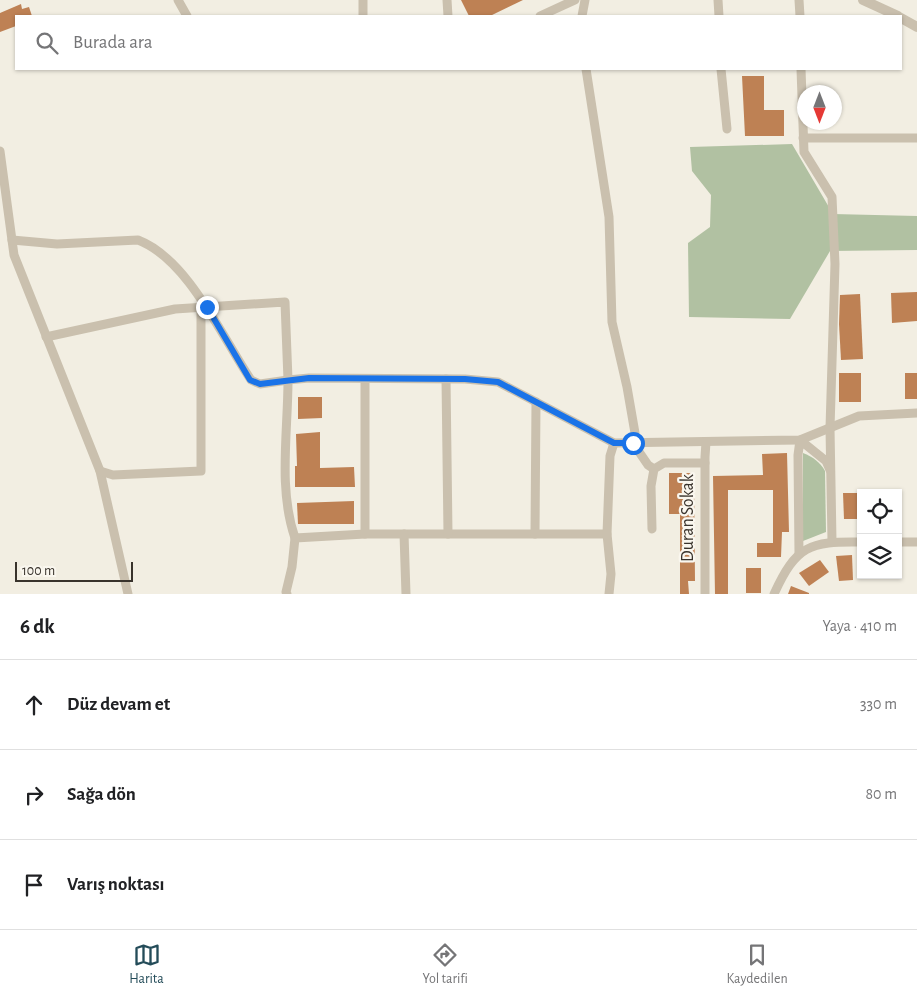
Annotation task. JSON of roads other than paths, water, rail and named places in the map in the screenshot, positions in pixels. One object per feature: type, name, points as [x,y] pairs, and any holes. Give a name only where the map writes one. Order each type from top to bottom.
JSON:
[{"type":"street","points":[[178,0],[186,15]]},
{"type":"street","points":[[363,0],[363,15]]},
{"type":"street","points":[[447,0],[448,15]]},
{"type":"street","points":[[542,15],[575,0]]},
{"type":"street","points":[[582,15],[585,0]]},
{"type":"street","points":[[718,0],[719,15]]},
{"type":"street","points":[[799,0],[800,15]]},
{"type":"street","points":[[863,0],[895,15]]},
{"type":"street","points":[[902,18],[917,26]]},
{"type":"street","points":[[586,70],[609,217],[612,322],[628,387],[635,433],[633,443],[648,465],[654,469]]},
{"type":"street","points":[[721,70],[727,129]]},
{"type":"street","points":[[801,70],[804,152],[832,197],[835,264],[830,428],[832,542]]},
{"type":"street","points":[[803,138],[917,138]]},
{"type":"street","points":[[0,151],[14,255],[100,471],[128,594]]},
{"type":"street","points":[[12,240],[57,244],[138,240],[150,245],[165,255],[204,307],[250,380],[260,384],[309,378],[465,379],[498,382],[614,443],[800,440],[859,416],[917,413]]},
{"type":"street","points":[[46,337],[175,309],[285,302],[288,380],[286,482],[290,522],[295,538],[287,594]]},
{"type":"street","points":[[100,471],[113,474],[201,471],[204,307]]},
{"type":"street","points":[[365,379],[365,534]]},
{"type":"street","points":[[446,379],[448,534]]},
{"type":"street","points":[[535,534],[536,402]]},
{"type":"street","points":[[800,440],[826,461],[830,470]]},
{"type":"street","points":[[799,554],[798,455],[800,440]]},
{"type":"street","name":"Duran Sokak","points":[[705,594],[704,463],[706,442]]},
{"type":"street","points":[[609,594],[611,574],[607,534],[610,456],[614,443]]},
{"type":"street","points":[[652,529],[651,486],[654,469],[664,463],[704,463]]},
{"type":"street","points":[[295,538],[365,534],[607,534]]},
{"type":"street","points":[[404,534],[406,594]]},
{"type":"street","points":[[774,594],[784,574],[799,554],[820,544],[857,542]]},
{"type":"street","points":[[902,542],[917,542]]}]
